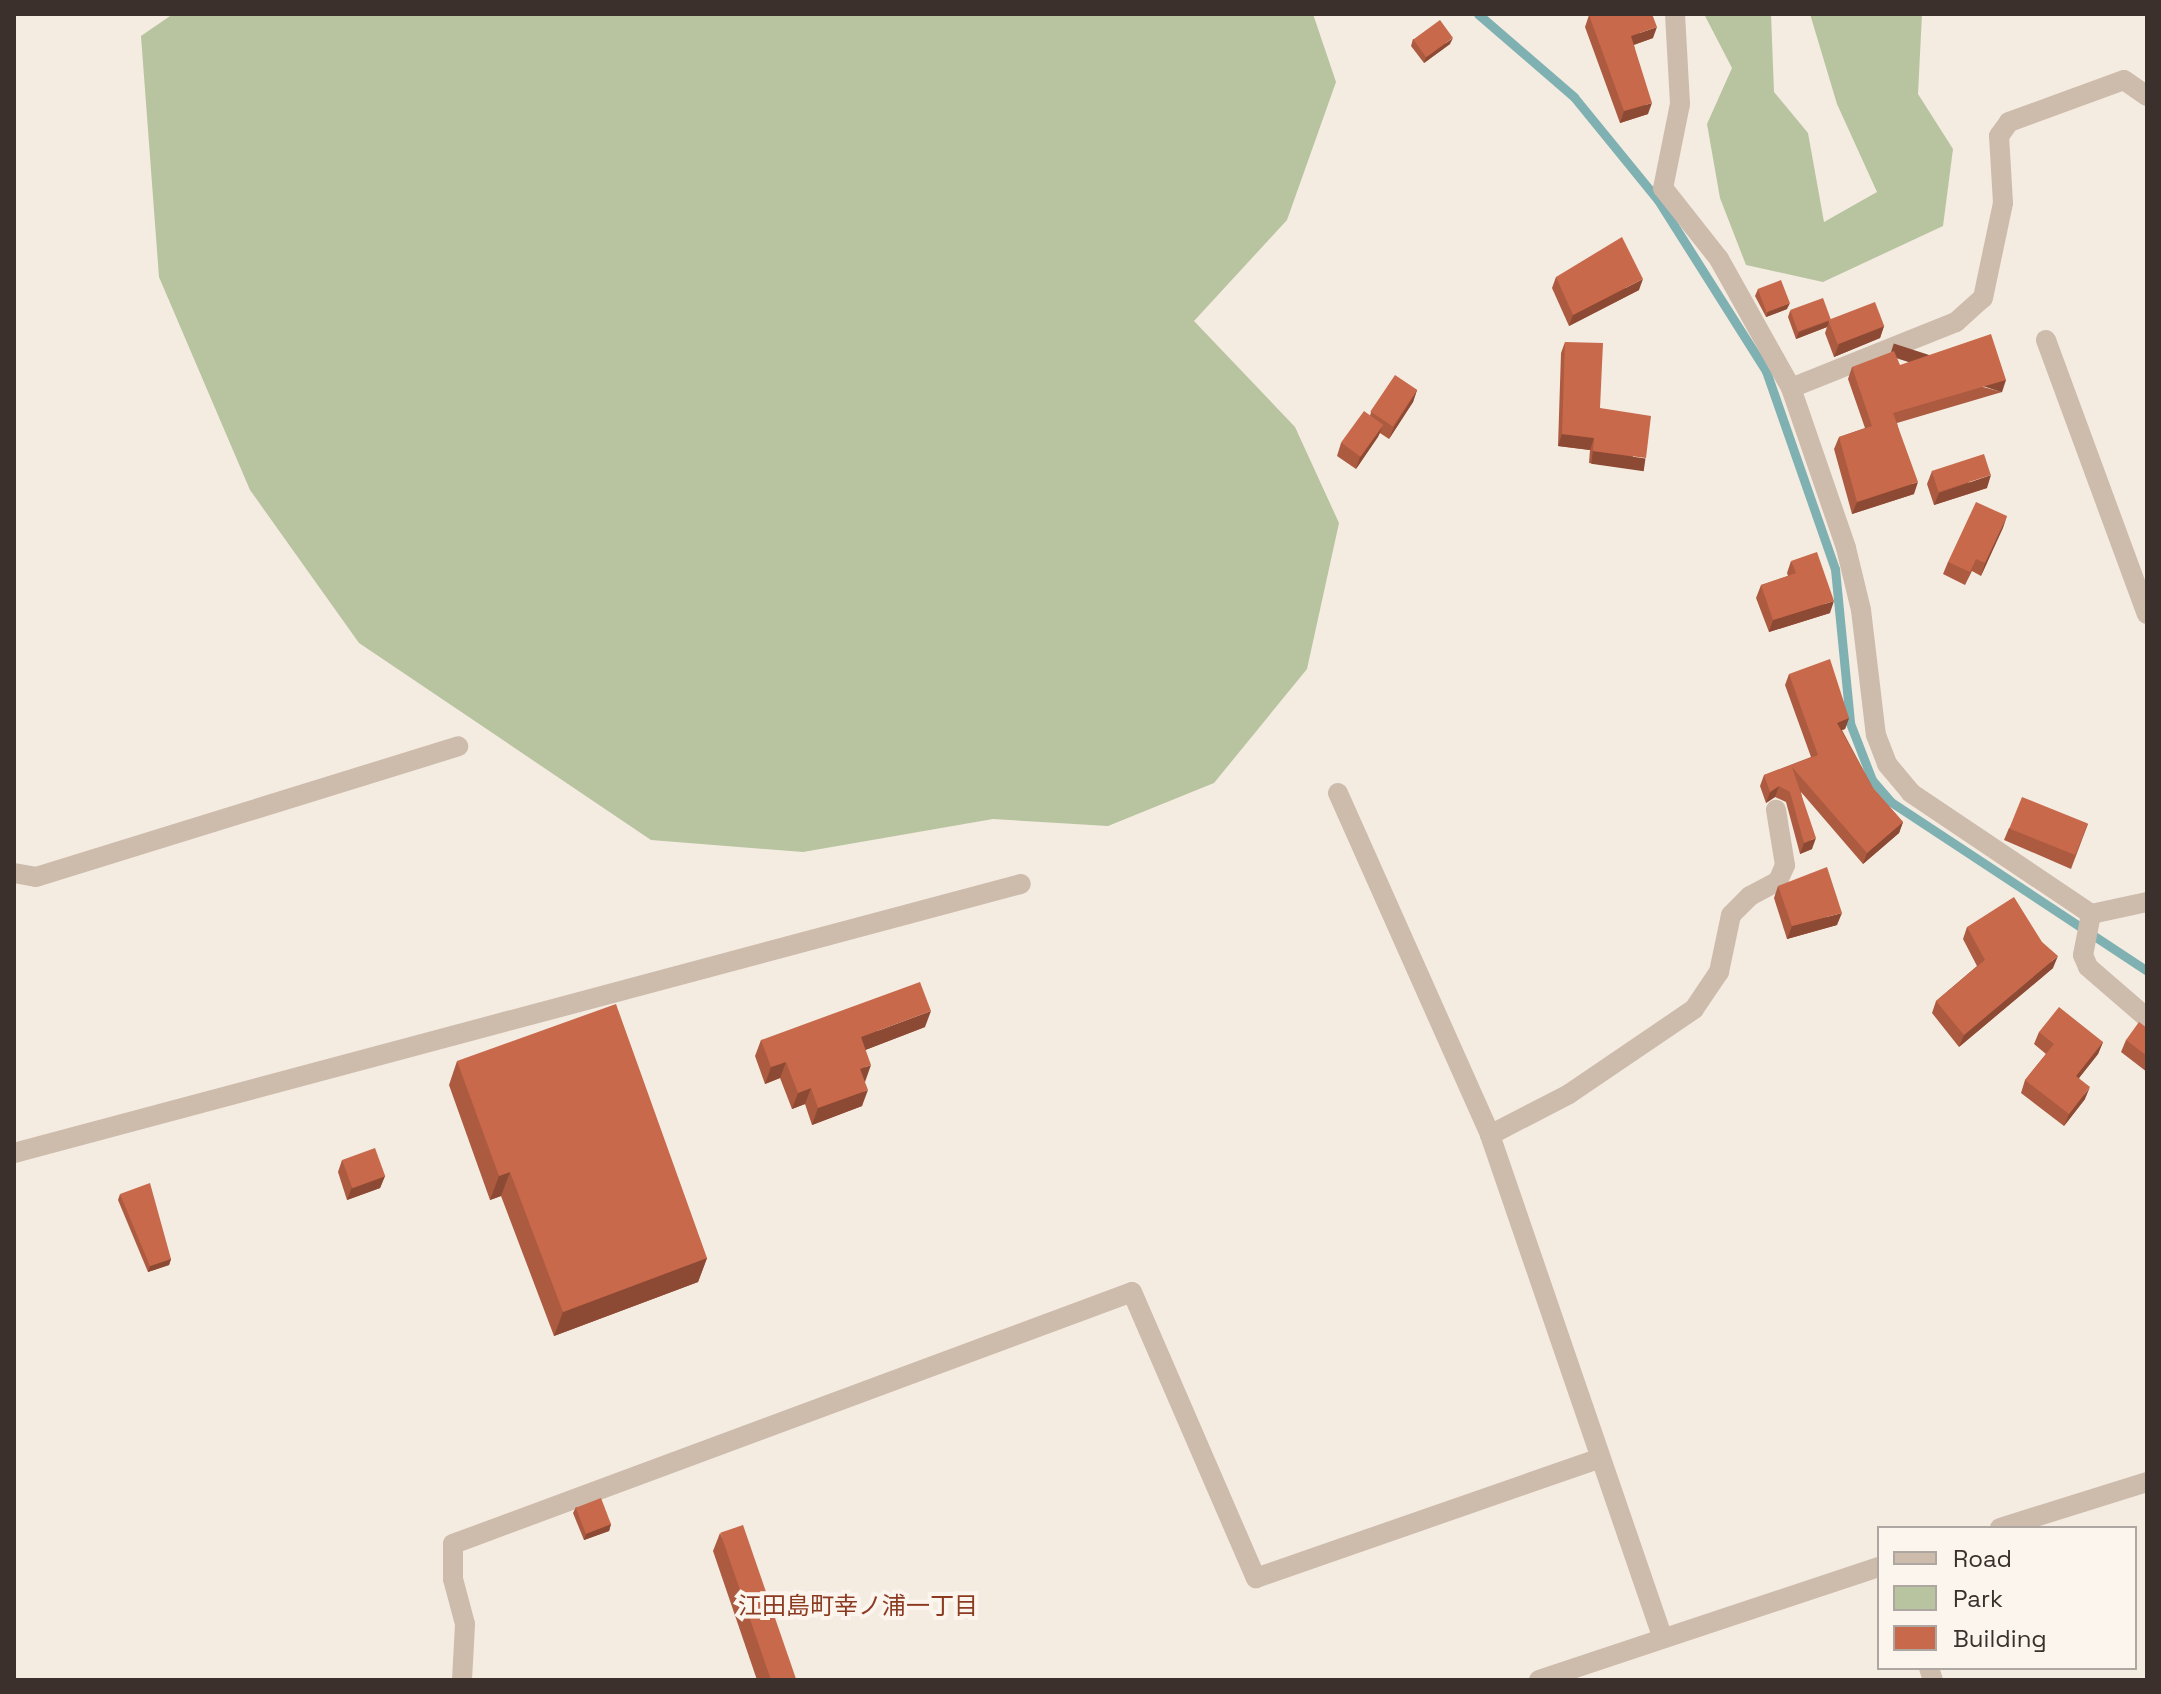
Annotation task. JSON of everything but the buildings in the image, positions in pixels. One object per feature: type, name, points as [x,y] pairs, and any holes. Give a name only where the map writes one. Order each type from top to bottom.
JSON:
[{"type":"street","points":[[1675,14],[1680,104],[1663,188],[1719,259],[1791,388],[1846,548],[1861,610],[1876,735],[1887,764],[1911,793],[2091,914],[2147,902]]},
{"type":"street","points":[[1791,388],[1956,322],[1983,298],[2003,203],[1999,136],[2009,122],[2124,80],[2147,96]]},
{"type":"street","points":[[2046,340],[2147,614]]},
{"type":"street","points":[[14,873],[36,877],[458,746]]},
{"type":"street","points":[[1338,793],[1490,1135],[1598,1459],[1662,1636]]},
{"type":"street","points":[[1490,1135],[1569,1094],[1694,1009],[1719,972],[1731,915],[1750,896],[1778,881],[1785,865],[1776,810]]},
{"type":"street","points":[[14,1153],[1021,884]]},
{"type":"street","points":[[2091,914],[2083,955],[2088,967],[2147,1018]]},
{"type":"street","points":[[462,1680],[465,1624],[453,1579],[453,1544],[1132,1292],[1256,1578],[1598,1459]]},
{"type":"street","points":[[2006,1526],[2147,1482]]},
{"type":"street","points":[[1539,1680],[1662,1636],[1877,1568]]},
{"type":"green space","points":[[173,14],[1313,14],[1336,82],[1287,220],[1194,321],[1295,427],[1339,523],[1307,669],[1214,783],[1108,826],[993,819],[803,852],[651,840],[359,643],[250,490],[159,277],[141,36]]},
{"type":"green space","points":[[1704,14],[1771,14],[1774,92],[1808,133],[1824,222],[1877,192],[1837,104],[1810,14],[1922,14],[1918,94],[1953,149],[1943,226],[1823,282],[1746,265],[1720,198],[1707,124],[1732,68]]},
{"type":"waterway","points":[[1478,14],[1574,97],[1658,200],[1766,371],[1835,569],[1850,723],[1872,780],[1891,802],[2147,971]]},
{"type":"district","name":"江田島町幸ノ浦一丁目","points":[[858,1606]]}]
